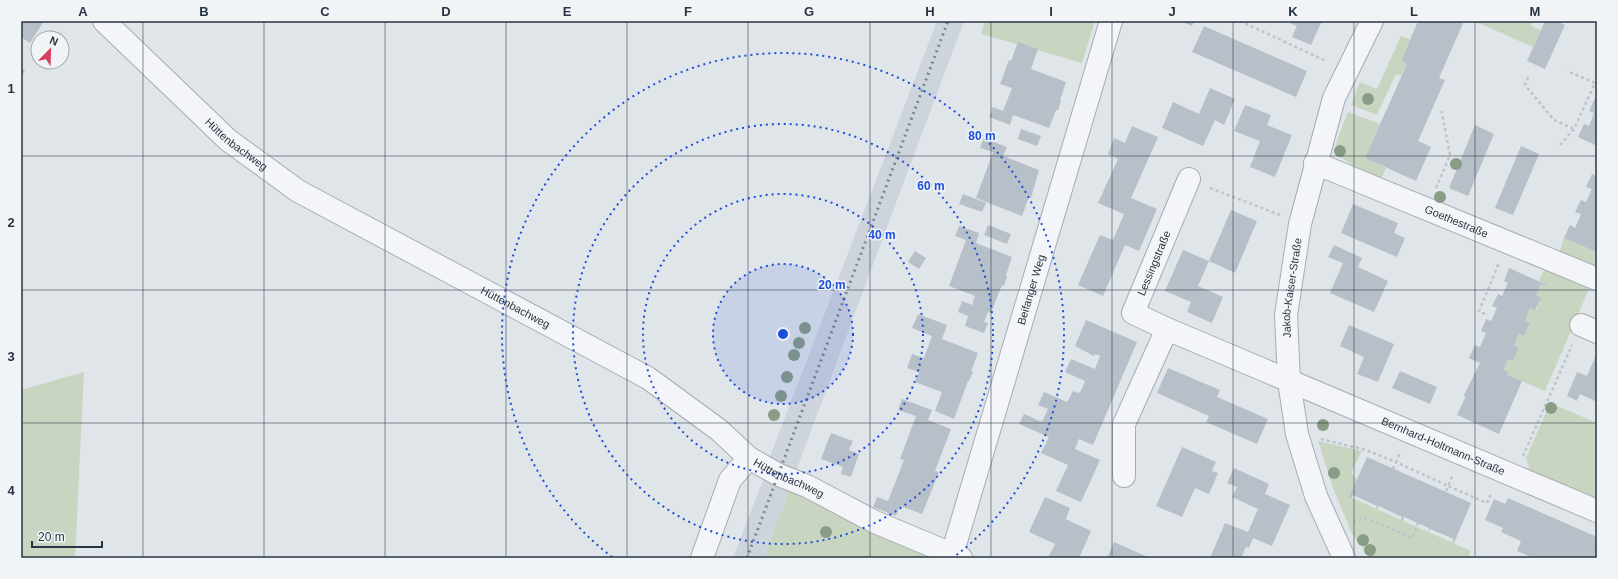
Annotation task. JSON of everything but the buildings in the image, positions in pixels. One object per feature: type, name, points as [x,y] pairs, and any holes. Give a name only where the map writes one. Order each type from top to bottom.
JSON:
[{"type":"street","name":"Hüttenbachweg","points":[[104,21],[228,140],[298,191],[648,378],[719,430],[749,458],[779,474],[807,486],[875,522],[955,556]]},
{"type":"street","name":"Beifanger Weg","points":[[955,556],[1111,21]]},
{"type":"street","name":"Jakob-Kaiser-Straße","points":[[1344,558],[1316,496],[1297,434],[1289,381],[1286,315],[1300,224],[1315,163],[1334,98],[1372,21]]},
{"type":"street","name":"Goethestraße","points":[[1315,163],[1597,279]]},
{"type":"street","name":"Lessingstraße","points":[[1189,179],[1133,313],[1289,381]]},
{"type":"street","points":[[1124,476],[1124,424],[1167,329]]},
{"type":"street","name":"Bernhard-Holtmann-Straße","points":[[1289,381],[1597,511]]},
{"type":"street","points":[[702,558],[730,480],[749,458]]},
{"type":"path","points":[[1240,21],[1347,71]]},
{"type":"path","points":[[1560,145],[1574,129],[1595,83],[1567,70]]},
{"type":"path","points":[[1528,77],[1525,85],[1554,120],[1574,129]]},
{"type":"path","points":[[1427,209],[1450,155],[1441,108]]},
{"type":"path","points":[[1189,179],[1300,224]]},
{"type":"path","points":[[1485,314],[1479,311],[1508,242]]},
{"type":"path","points":[[1300,444],[1319,438],[1366,450],[1487,503],[1508,474],[1589,329]]},
{"type":"path","points":[[1393,469],[1410,432]]},
{"type":"path","points":[[1446,491],[1462,454]]},
{"type":"path","points":[[1348,524],[1365,518],[1413,538],[1418,524]]},
{"type":"shaded area","points":[[937,21],[964,21],[796,471],[769,459]]},
{"type":"shaded area","points":[[763,480],[789,490],[764,558],[733,558]]},
{"type":"green space","points":[[985,21],[1095,21],[1082,63],[981,34]]},
{"type":"green space","points":[[1474,21],[1532,21],[1531,26],[1541,30],[1533,47]]},
{"type":"green space","points":[[1401,36],[1410,39],[1401,61],[1407,64],[1401,76],[1396,74],[1377,115],[1351,105],[1360,82],[1377,89]]},
{"type":"green space","points":[[1348,112],[1380,124],[1365,158],[1386,168],[1381,179],[1358,169],[1339,156],[1336,143]]},
{"type":"green space","points":[[1564,238],[1597,250],[1597,273],[1558,256]]},
{"type":"green space","points":[[1547,264],[1592,282],[1545,391],[1507,375],[1503,370],[1508,359],[1513,361],[1519,348],[1514,346],[1519,334],[1524,336],[1530,323],[1525,321],[1530,308],[1536,310],[1541,298],[1536,295],[1541,284],[1546,286],[1539,281]]},
{"type":"green space","points":[[84,372],[75,558],[21,558],[21,390]]},
{"type":"green space","points":[[1550,403],[1597,423],[1597,501],[1531,473],[1526,458]]},
{"type":"green space","points":[[1318,441],[1362,451],[1351,473],[1357,479],[1350,497],[1471,551],[1468,558],[1371,558],[1353,536],[1333,488]]},
{"type":"green space","points":[[789,490],[814,495],[931,558],[764,558]]},
{"type":"railway","points":[[747,558],[948,21]]}]
